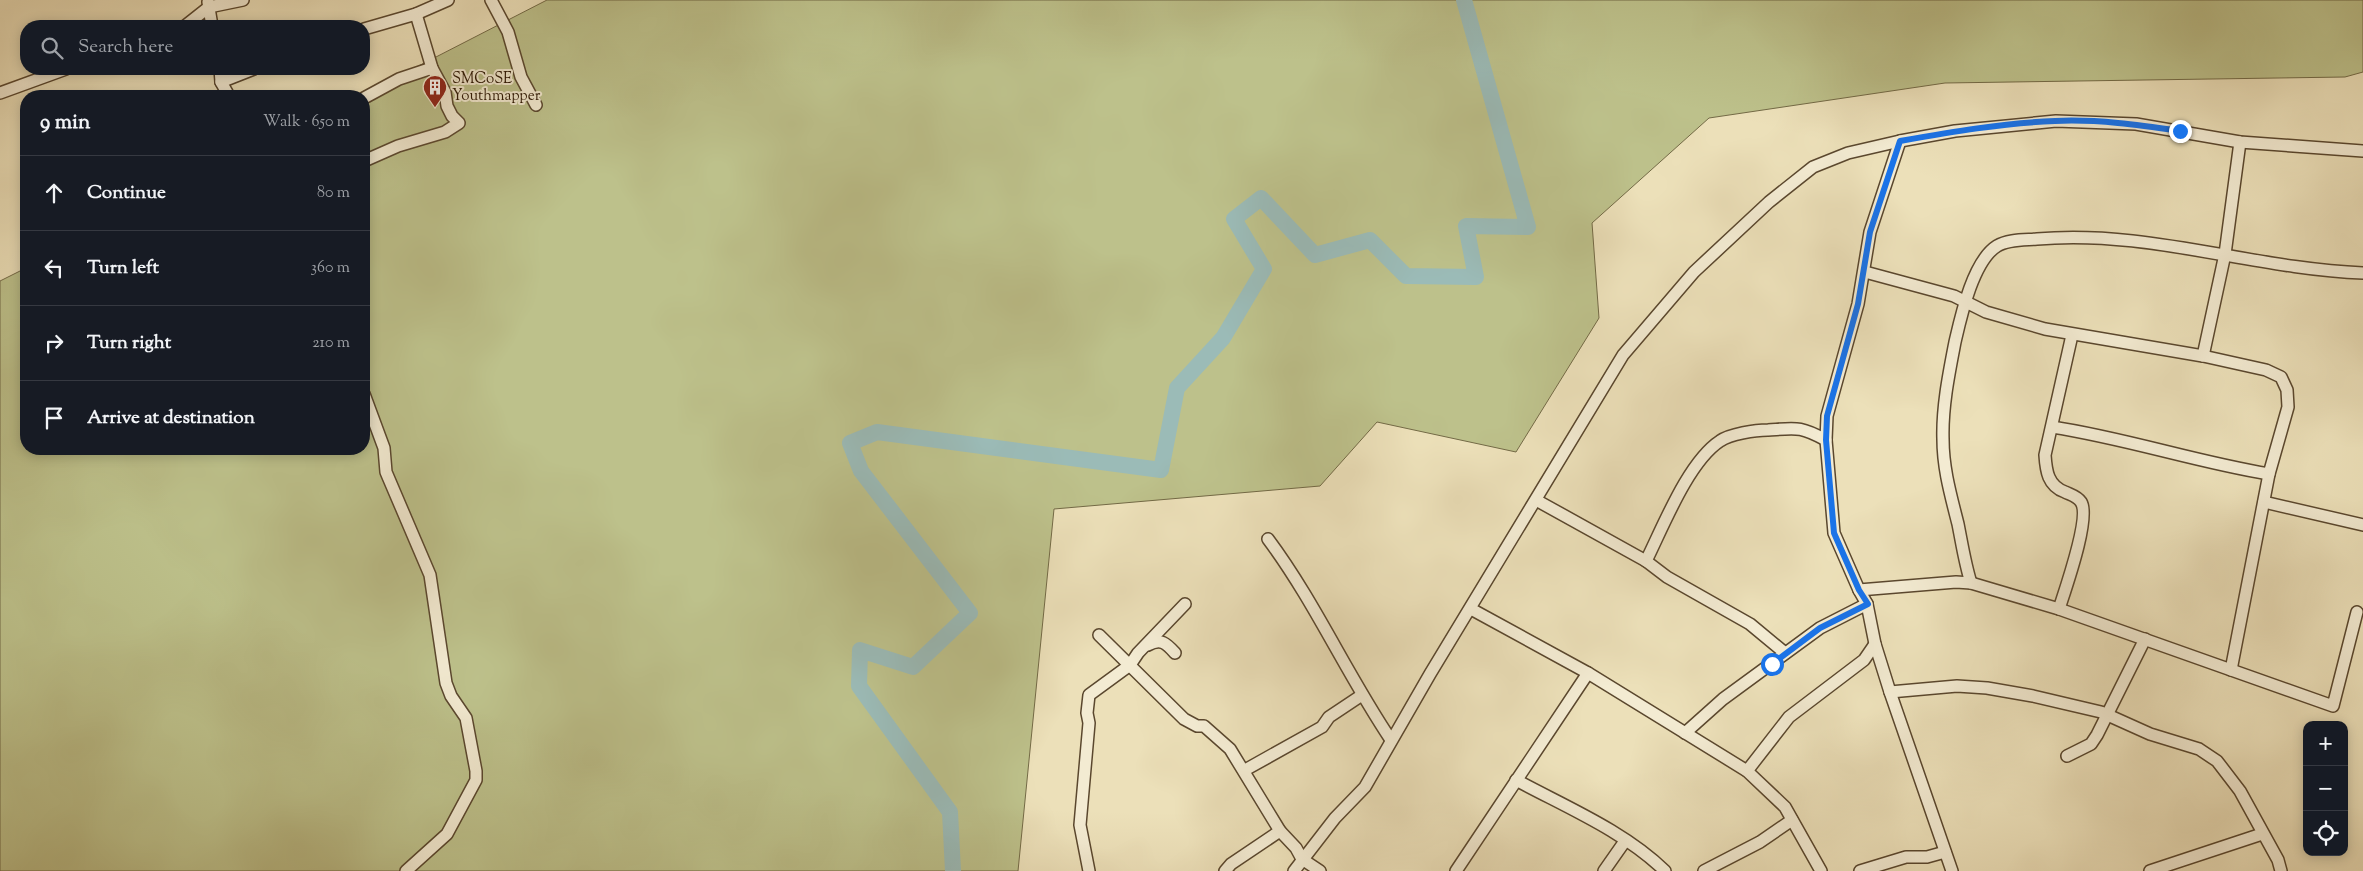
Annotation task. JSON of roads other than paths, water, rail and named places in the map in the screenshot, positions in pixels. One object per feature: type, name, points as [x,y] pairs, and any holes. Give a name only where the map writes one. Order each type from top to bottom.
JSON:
[{"type":"street","points":[[191,20],[208,4],[243,0]]},
{"type":"street","points":[[370,27],[416,14],[448,0]]},
{"type":"street","points":[[491,0],[508,32],[521,77],[536,104]]},
{"type":"street","points":[[208,4],[211,20]]},
{"type":"street","points":[[370,158],[398,146],[445,132],[459,123],[452,116],[444,92],[432,68],[416,14]]},
{"type":"street","points":[[370,95],[399,80],[432,68]]},
{"type":"street","points":[[0,94],[50,75]]},
{"type":"street","points":[[220,75],[221,82],[226,90]]},
{"type":"street","points":[[221,82],[239,75]]},
{"type":"street","points":[[1294,871],[1335,818],[1365,787],[1391,740],[1623,356],[1694,272],[1769,202],[1813,167],[1848,154],[1900,141],[1954,131],[2056,121],[2136,124],[2240,142],[2363,151]]},
{"type":"street","points":[[1900,141],[1870,232],[1858,304],[1827,416],[1826,440],[1834,533],[1859,590],[1868,604],[1875,644],[1890,692],[1952,871]]},
{"type":"street","points":[[2203,356],[2225,254],[2240,142]]},
{"type":"street","points":[[1971,583],[1946,479],[1942,439],[1952,357],[1965,301],[1980,266],[1996,246],[2015,241],[2088,236],[2225,254],[2288,266],[2363,273]]},
{"type":"street","points":[[1864,272],[1965,301],[2001,317],[2072,335],[2119,341],[2203,356],[2266,370],[2281,377],[2287,390],[2288,407],[2269,474],[2231,670]]},
{"type":"street","points":[[2059,609],[2076,557],[2085,510],[2082,502],[2075,496],[2058,490],[2050,481],[2044,455],[2052,428],[2072,335]]},
{"type":"street","points":[[370,410],[384,448],[386,472],[430,575],[446,684],[451,696],[466,718],[476,771],[476,780],[447,834],[406,871]]},
{"type":"street","points":[[1646,561],[1690,476],[1707,453],[1722,440],[1755,431],[1783,428],[1806,429],[1826,440]]},
{"type":"street","points":[[2052,428],[2089,433],[2269,474]]},
{"type":"street","points":[[1536,500],[1646,561],[1667,577],[1750,624],[1786,653]]},
{"type":"street","points":[[2264,502],[2363,525]]},
{"type":"street","points":[[1268,539],[1287,565],[1391,740]]},
{"type":"street","points":[[1859,590],[1956,582],[1971,583],[2059,609],[2333,706],[2357,612]]},
{"type":"street","points":[[1148,645],[1185,604]]},
{"type":"street","points":[[1685,733],[1723,699],[1820,628],[1868,604]]},
{"type":"street","points":[[1471,609],[1588,673],[1747,771],[1785,807],[1821,871]]},
{"type":"street","points":[[1099,634],[1184,719],[1197,726],[1204,726],[1230,749],[1280,831],[1296,848],[1302,859],[1320,871]]},
{"type":"street","points":[[2067,756],[2091,744],[2108,715],[2145,639]]},
{"type":"street","points":[[1089,871],[1080,826],[1089,723],[1087,713],[1089,695],[1130,665],[1138,653],[1156,640],[1165,642],[1175,653]]},
{"type":"street","points":[[1747,771],[1789,717],[1864,660],[1875,644]]},
{"type":"street","points":[[1456,871],[1588,673]]},
{"type":"street","points":[[1890,692],[1957,686],[1987,688],[2066,702],[2108,715],[2150,734],[2199,749],[2209,754],[2240,791],[2278,860],[2281,871]]},
{"type":"street","points":[[1244,770],[1322,728],[1329,717],[1362,694]]},
{"type":"street","points":[[1516,780],[1602,826],[1666,871]]},
{"type":"street","points":[[1704,871],[1760,842],[1792,820]]},
{"type":"street","points":[[1225,871],[1231,864],[1280,831]]},
{"type":"street","points":[[2150,871],[2262,834]]},
{"type":"street","points":[[1604,871],[1625,841]]},
{"type":"street","points":[[1860,871],[1906,857],[1927,857],[1945,852]]},
{"type":"waterway","points":[[953,871],[950,812],[859,686],[860,650],[913,667],[970,613],[861,471],[850,443],[877,432],[1161,470],[1177,388],[1223,338],[1264,269],[1234,219],[1261,198],[1315,255],[1370,240],[1406,276],[1476,277],[1466,226],[1528,227],[1464,0]]},
{"type":"place","name":"SMCoSE Youthmapper","points":[[435,108]]}]
